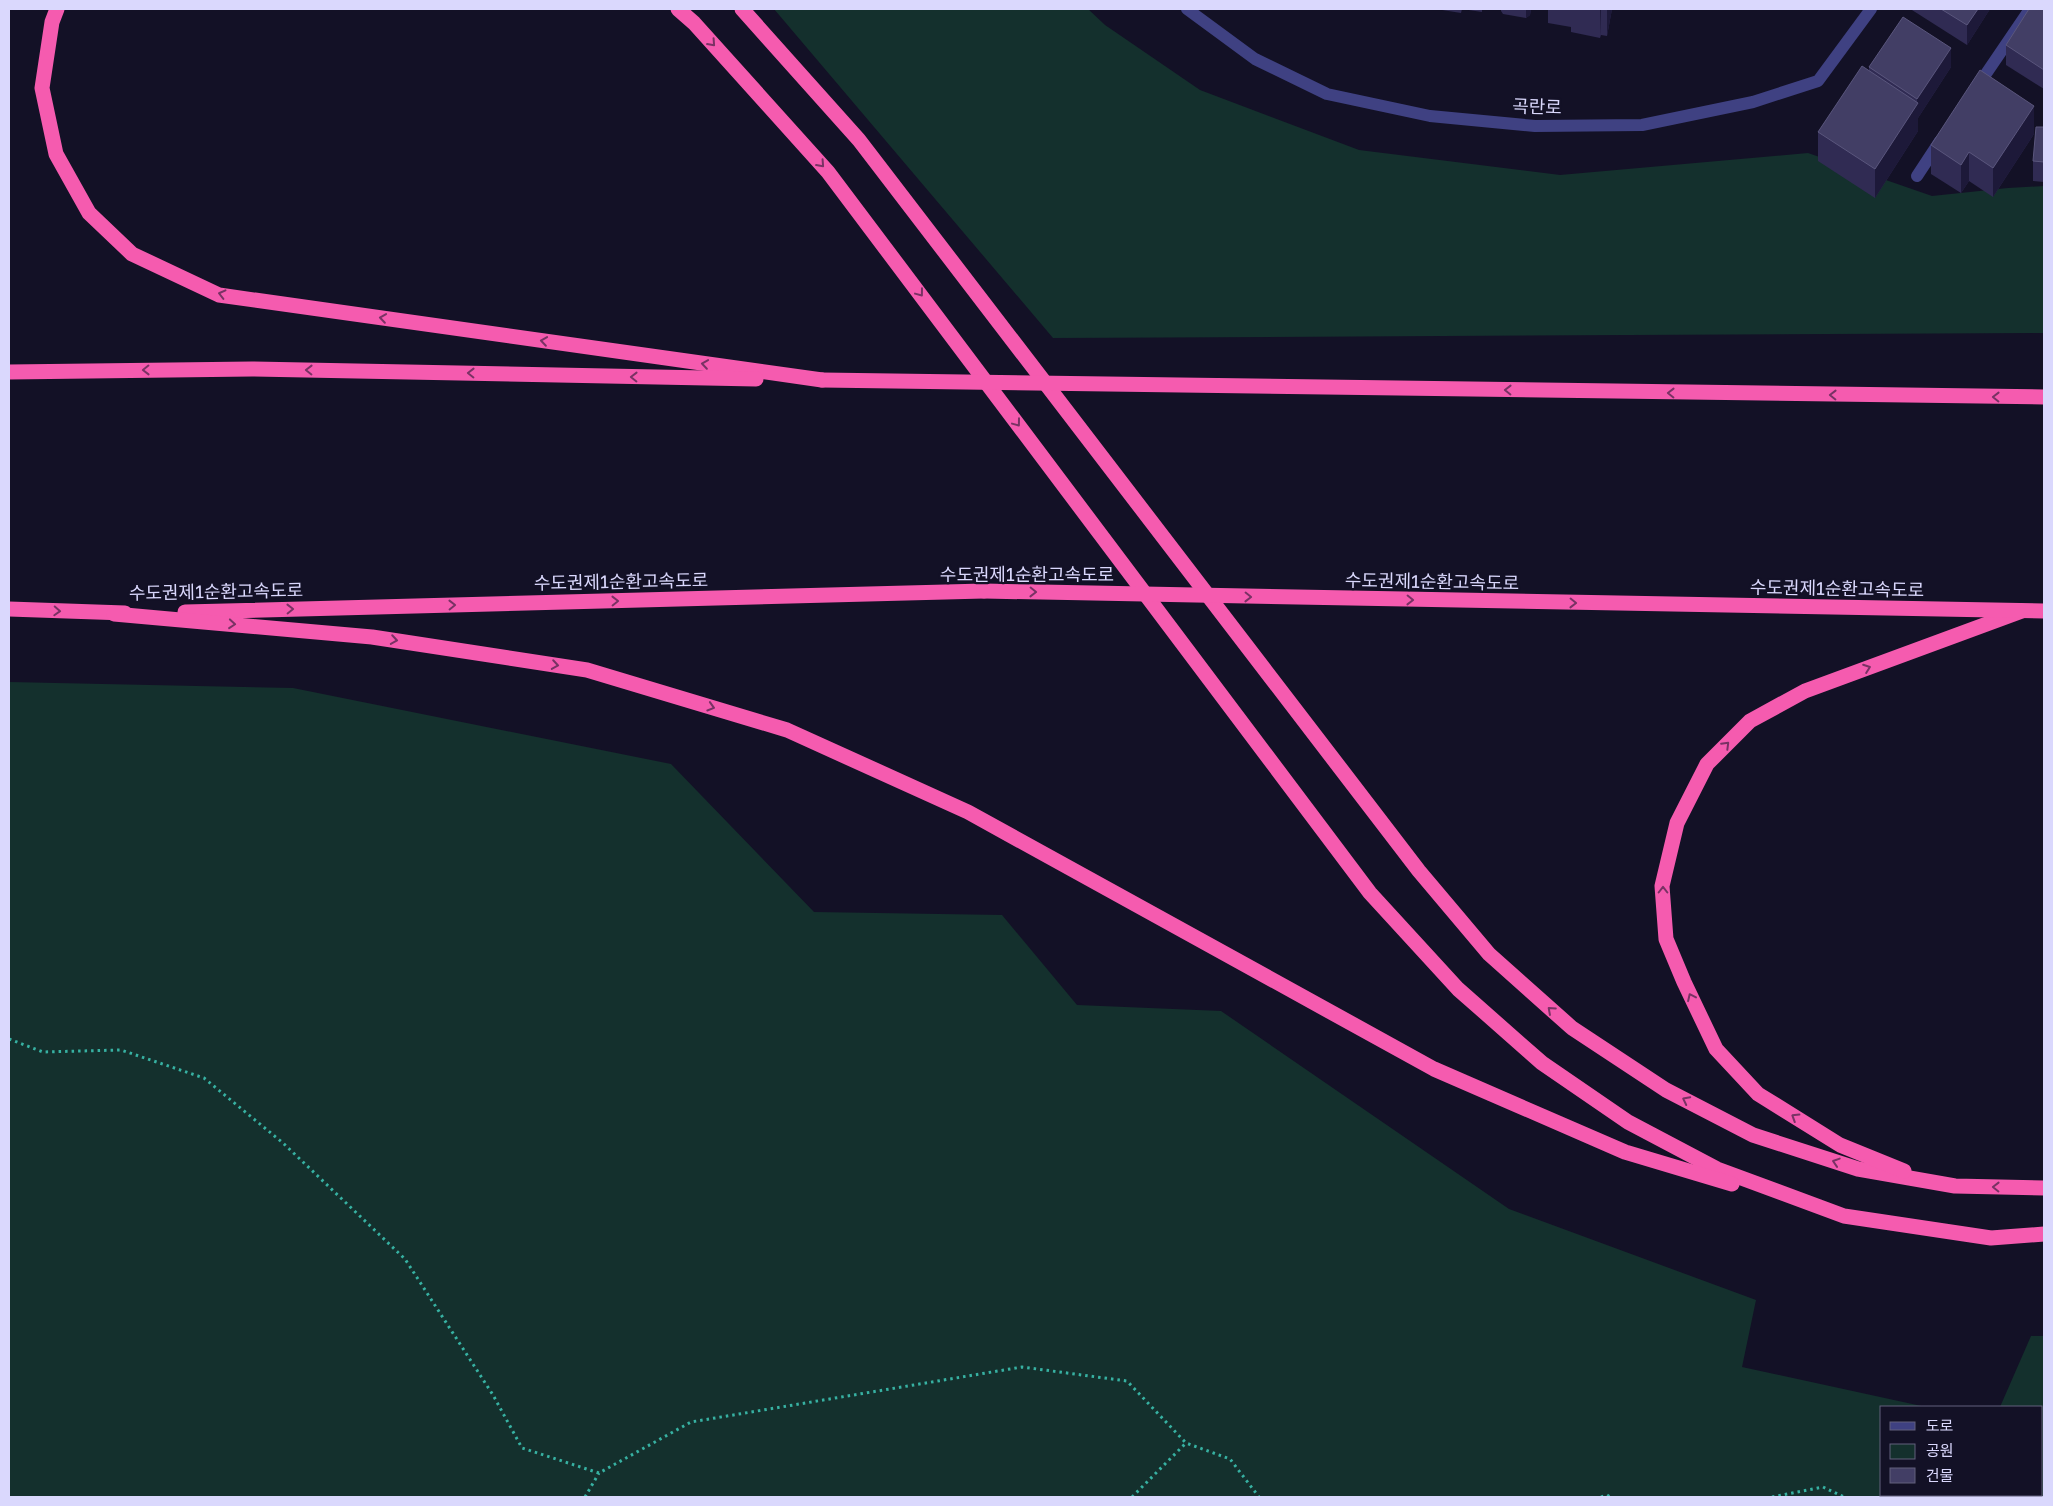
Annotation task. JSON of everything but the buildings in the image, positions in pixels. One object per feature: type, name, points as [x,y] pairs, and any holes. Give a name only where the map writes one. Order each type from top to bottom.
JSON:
[{"type":"highway","points":[[57,9],[52,22],[42,88],[56,154],[89,213],[132,254],[219,295],[822,380]]},
{"type":"highway","points":[[678,9],[694,23],[828,172],[1370,893],[1458,989],[1542,1063],[1628,1122],[1717,1169],[1844,1216]]},
{"type":"highway","points":[[742,9],[859,140],[1419,871],[1489,954],[1572,1028],[1666,1090],[1753,1135],[1858,1169],[1955,1186],[2044,1188]]},
{"type":"highway","points":[[9,372],[252,369],[822,380],[2044,397]]},
{"type":"highway","name":"수도권제1순환고속도로","points":[[9,609],[114,614],[984,591],[2044,611]]},
{"type":"highway","points":[[1933,1182],[1840,1145],[1758,1094],[1716,1050],[1666,939],[1662,886],[1678,823],[1707,764],[1750,721],[1806,690],[2024,611]]},
{"type":"highway","points":[[114,614],[372,637],[587,670],[787,730],[968,812],[1434,1069],[1625,1152],[1844,1216],[1991,1238],[2044,1234]]},
{"type":"street","name":"곡란로","points":[[1187,9],[1255,59],[1326,94],[1430,116],[1535,126],[1642,125],[1753,102],[1818,82],[1871,9]]},
{"type":"street","points":[[1971,96],[2030,9]]},
{"type":"street","points":[[1917,176],[1949,128]]},
{"type":"path","points":[[9,1039],[43,1052],[121,1050],[204,1078],[283,1143],[405,1259],[493,1395],[522,1448],[599,1473]]},
{"type":"path","points":[[585,1497],[599,1473],[691,1422],[1022,1367],[1127,1381],[1186,1443],[1230,1459],[1259,1497]]},
{"type":"path","points":[[1132,1497],[1186,1443]]},
{"type":"path","points":[[1772,1497],[1823,1487],[1844,1497]]},
{"type":"path","points":[[1601,1497],[1607,1495],[1610,1497]]},
{"type":"green space","points":[[774,9],[1088,9],[1105,25],[1200,90],[1359,150],[1560,175],[1808,153],[1932,196],[2044,186],[2044,333],[1053,338]]},
{"type":"green space","points":[[9,682],[293,688],[671,764],[814,912],[1002,915],[1077,1005],[1221,1011],[1509,1209],[1756,1300],[1742,1367],[1921,1406],[1880,1406],[1880,1496],[2043,1496],[2043,1406],[2000,1406],[2031,1336],[2044,1336],[2044,1497],[9,1497]]}]
